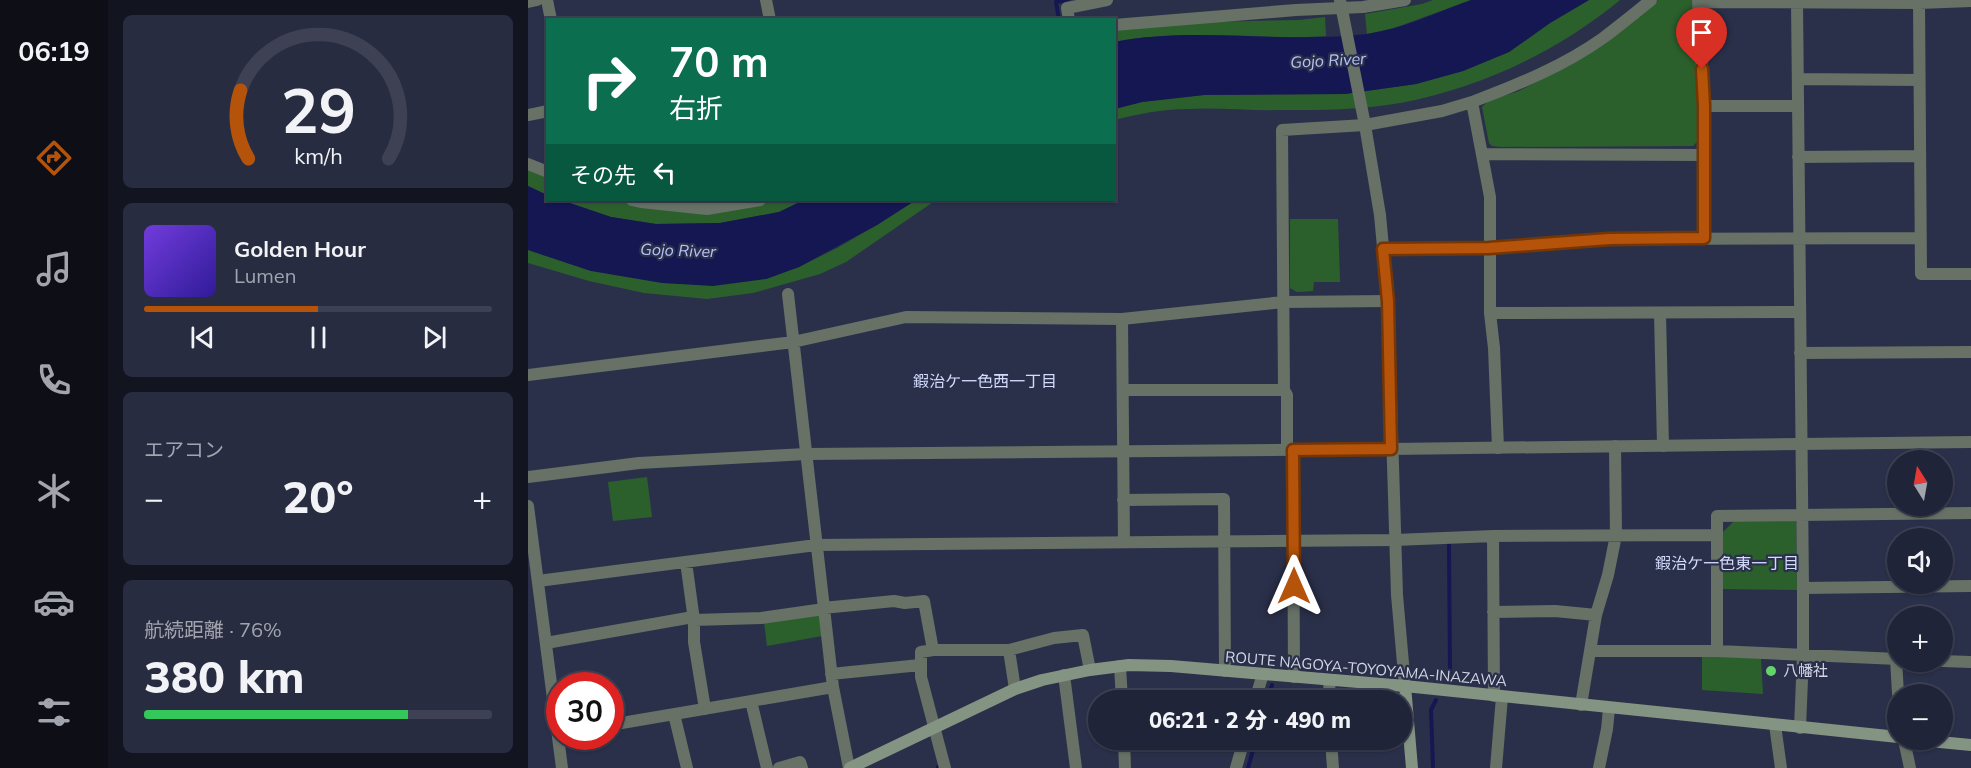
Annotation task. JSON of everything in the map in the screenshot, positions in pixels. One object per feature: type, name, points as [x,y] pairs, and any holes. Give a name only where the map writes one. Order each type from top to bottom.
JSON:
[{"type":"main road","name":"ROUTE NAGOYA-TOYOYAMA-INAZAWA","points":[[849,768],[1015,689],[1064,675],[1120,666],[1171,666],[1405,686],[1609,709],[1887,736]]},
{"type":"main road","points":[[1405,686],[1412,768]]},
{"type":"main road","points":[[1953,743],[1971,744]]},
{"type":"street","points":[[528,2],[537,0]]},
{"type":"street","points":[[547,0],[550,18]]},
{"type":"street","points":[[766,0],[770,18]]},
{"type":"street","points":[[1069,18],[1067,8],[1107,0]]},
{"type":"street","points":[[1116,25],[1296,10],[1363,7],[1405,0]]},
{"type":"street","points":[[1294,677],[1294,541],[1287,395],[1284,390],[1282,130],[1365,125],[1442,111],[1472,102],[1514,86],[1560,64],[1602,39],[1651,0]]},
{"type":"street","points":[[1704,238],[1704,105],[1698,1],[1919,3],[1971,1]]},
{"type":"street","points":[[1797,2],[1803,588],[1800,728]]},
{"type":"street","points":[[1919,3],[1921,274],[1971,274]]},
{"type":"street","points":[[1341,8],[1365,125],[1380,215],[1388,301],[1396,595],[1405,686]]},
{"type":"street","points":[[1798,80],[1919,80]]},
{"type":"street","points":[[1472,102],[1490,197],[1490,313],[1494,348],[1498,448]]},
{"type":"street","points":[[1704,105],[1798,106]]},
{"type":"street","points":[[528,115],[546,111]]},
{"type":"street","points":[[1482,154],[1704,155]]},
{"type":"street","points":[[1798,157],[1920,156]]},
{"type":"street","points":[[528,164],[546,171]]},
{"type":"street","points":[[636,201],[707,209],[754,201]]},
{"type":"street","points":[[1383,249],[1489,248],[1609,239],[1920,238]]},
{"type":"street","points":[[788,294],[832,681],[849,768]]},
{"type":"street","points":[[528,375],[793,342],[906,317],[1122,319],[1283,302],[1388,301]]},
{"type":"street","points":[[1490,313],[1800,312]]},
{"type":"street","points":[[1660,313],[1663,446]]},
{"type":"street","points":[[1122,319],[1124,542]]},
{"type":"street","points":[[1800,353],[1971,352]]},
{"type":"street","points":[[1123,390],[1284,390]]},
{"type":"street","points":[[528,477],[657,461],[806,454],[1971,442]]},
{"type":"street","points":[[1581,705],[1596,615],[1608,575],[1616,535],[1615,446]]},
{"type":"street","points":[[1123,500],[1224,499],[1225,671]]},
{"type":"street","points":[[528,506],[533,582],[550,672]]},
{"type":"street","points":[[1717,651],[1717,516],[1971,513]]},
{"type":"street","points":[[533,582],[816,545],[1395,540],[1493,536],[1717,534]]},
{"type":"street","points":[[1493,536],[1493,612],[1498,696],[1497,768]]},
{"type":"street","points":[[687,562],[694,619],[694,642],[705,709]]},
{"type":"street","points":[[1803,588],[1971,586]]},
{"type":"street","points":[[546,643],[694,619],[761,618],[824,608],[894,601],[905,603],[924,601],[933,650]]},
{"type":"street","points":[[1493,612],[1556,611],[1596,615]]},
{"type":"street","points":[[945,768],[921,677],[921,652],[1009,650],[1053,638],[1083,635],[1090,670]]},
{"type":"street","points":[[1009,650],[1015,689]]},
{"type":"street","points":[[1590,651],[1717,651],[1887,659]]},
{"type":"street","points":[[1953,661],[1971,662]]},
{"type":"street","points":[[624,723],[751,701],[832,681],[921,665]]},
{"type":"street","points":[[1120,666],[1121,690]]},
{"type":"street","points":[[1259,690],[1263,674]]},
{"type":"street","points":[[1064,675],[1076,768]]},
{"type":"street","points":[[1329,680],[1329,690]]},
{"type":"street","points":[[751,701],[767,768]]},
{"type":"street","points":[[1599,768],[1609,709]]},
{"type":"street","points":[[674,714],[687,768]]},
{"type":"street","points":[[1775,725],[1781,768]]},
{"type":"street","points":[[560,750],[562,768]]},
{"type":"street","points":[[1124,750],[1125,768]]},
{"type":"street","points":[[1236,768],[1241,750]]},
{"type":"street","points":[[1332,750],[1333,768]]},
{"type":"street","points":[[1906,750],[1910,768]]},
{"type":"street","points":[[779,768],[800,762],[802,768]]},
{"type":"green space","points":[[1433,0],[1471,0],[1394,28],[1367,34],[1365,14]]},
{"type":"green space","points":[[1589,0],[1620,0],[1596,19],[1544,51],[1488,78],[1430,96],[1400,103],[1356,108],[1326,110],[1177,109],[1116,120],[1116,108],[1142,102],[1204,95],[1345,94],[1416,84],[1463,71],[1509,52],[1550,23]]},
{"type":"green space","points":[[1658,0],[1693,0],[1698,105],[1697,142],[1693,146],[1501,147],[1492,146],[1489,143],[1482,107],[1485,104],[1538,82],[1574,61],[1626,26]]},
{"type":"green space","points":[[1325,17],[1326,36],[1194,35],[1116,42],[1116,29],[1206,22],[1299,20]]},
{"type":"green space","points":[[528,170],[546,177],[546,195],[528,186]]},
{"type":"green space","points":[[564,201],[623,201],[637,205],[802,201],[779,212],[720,223],[656,224],[611,217]]},
{"type":"green space","points":[[914,201],[935,201],[846,262],[820,274],[753,293],[707,299],[644,293],[589,281],[528,263],[528,250],[591,271],[766,279],[799,267],[877,225]]},
{"type":"green space","points":[[1290,219],[1338,219],[1340,282],[1314,282],[1313,291],[1297,292],[1290,288]]},
{"type":"green space","points":[[647,477],[652,517],[613,521],[608,482]]},
{"type":"green space","points":[[1791,519],[1796,522],[1797,590],[1723,589],[1723,532],[1735,520]]},
{"type":"green space","points":[[819,614],[822,636],[767,646],[764,622]]},
{"type":"green space","points":[[1702,656],[1761,658],[1763,694],[1702,690]]},
{"type":"water","name":"Gojo River","points":[[1471,0],[1589,0],[1550,23],[1509,52],[1463,71],[1416,84],[1345,94],[1204,95],[1142,102],[1116,109],[1116,42],[1176,35],[1336,37],[1380,32]]},
{"type":"water","name":"Gojo River","points":[[528,186],[546,195],[546,201],[564,201],[611,217],[656,224],[720,223],[779,212],[802,201],[914,201],[877,225],[799,267],[766,279],[713,286],[662,283],[591,271],[528,250]]},
{"type":"waterway","points":[[1059,18],[1056,2],[1068,0]]},
{"type":"waterway","points":[[1449,545],[1450,675]]},
{"type":"waterway","points":[[1270,690],[1272,685]]},
{"type":"waterway","points":[[1433,768],[1431,710],[1436,700]]},
{"type":"waterway","points":[[1248,768],[1253,750]]},
{"type":"place","name":"八幡社","points":[[1771,671]]},
{"type":"district","name":"鍜治ケ一色西一丁目","points":[[985,381]]},
{"type":"district","name":"鍜治ケ一色東一丁目","points":[[1727,563]]},
{"type":"route","points":[[1294,586],[1293,450],[1391,449],[1388,301],[1383,249],[1489,248],[1609,239],[1704,238],[1702,69]]}]
